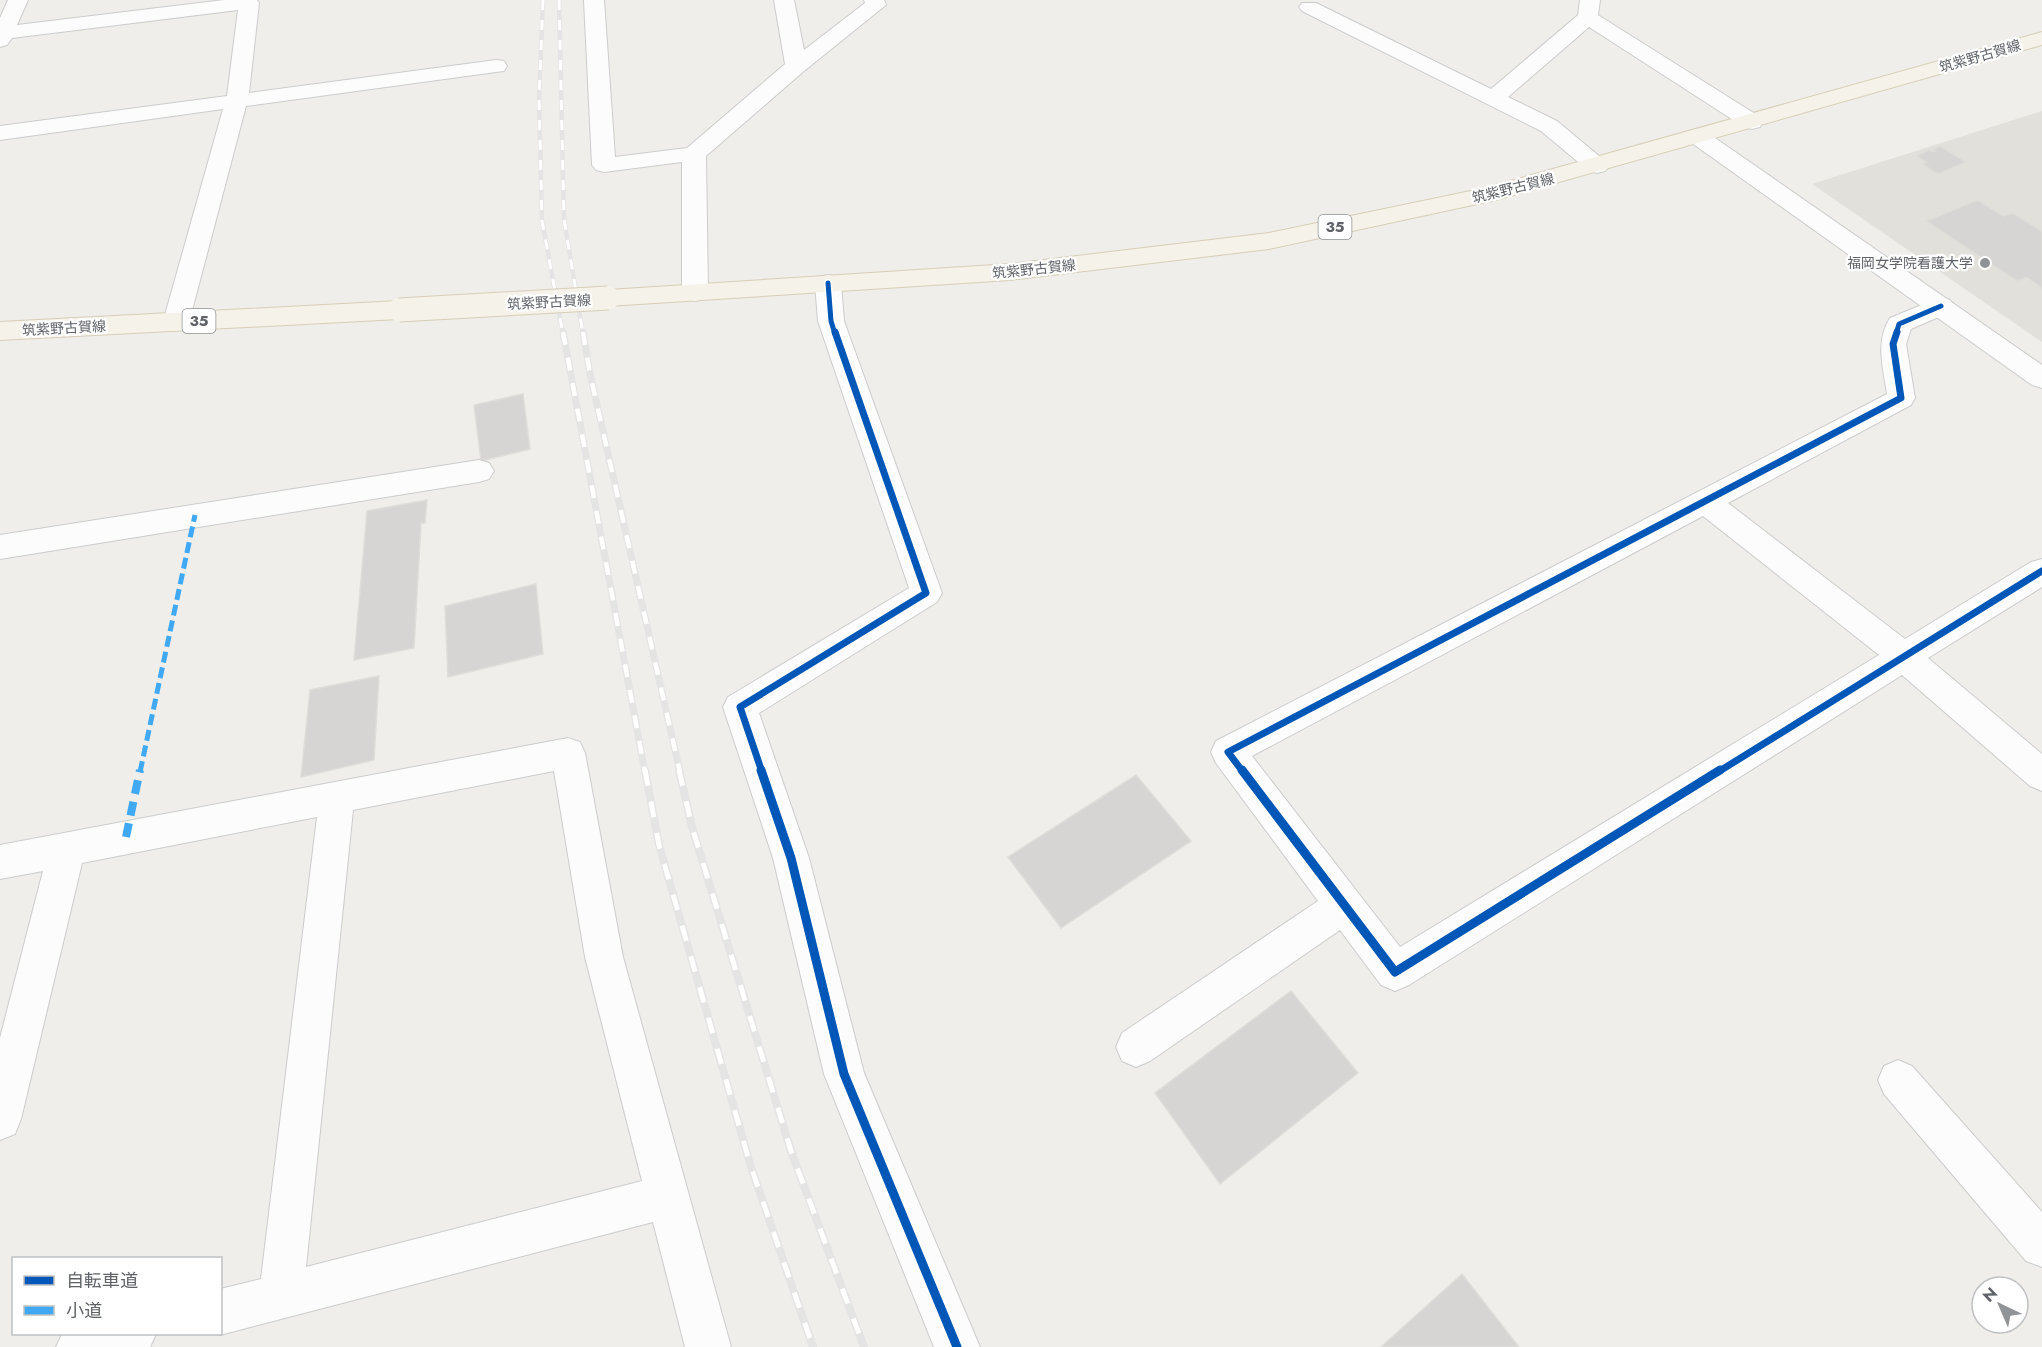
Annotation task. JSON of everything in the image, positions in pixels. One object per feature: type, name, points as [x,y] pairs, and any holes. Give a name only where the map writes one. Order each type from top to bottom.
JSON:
[{"type":"main road","name":"筑紫野古賀線","points":[[0,331],[694,293],[1010,272],[1269,241],[1488,195],[1597,166],[2042,38]]},
{"type":"street","points":[[2,37],[18,0]]},
{"type":"street","points":[[594,0],[604,165],[694,154],[796,66],[876,5],[874,0]]},
{"type":"street","points":[[784,0],[796,66]]},
{"type":"street","points":[[2,37],[249,3],[237,100],[176,322]]},
{"type":"street","points":[[1326,9],[1549,126],[1597,166]]},
{"type":"street","points":[[1493,98],[1589,9],[1752,122]]},
{"type":"street","points":[[0,133],[496,66]]},
{"type":"street","points":[[1697,136],[2042,378]]},
{"type":"street","points":[[694,154],[694,293]]},
{"type":"street","points":[[828,283],[831,321],[926,593],[740,708],[791,858],[844,1074],[957,1347]]},
{"type":"street","points":[[1941,306],[1899,324],[1893,344],[1901,398],[1228,752],[1395,972],[2042,571]]},
{"type":"street","points":[[0,547],[479,471]]},
{"type":"street","points":[[1705,501],[1904,656],[2042,776]]},
{"type":"street","points":[[0,862],[568,753],[604,957],[708,1347]]},
{"type":"street","points":[[281,1297],[337,798]]},
{"type":"street","points":[[0,1119],[67,849]]},
{"type":"street","points":[[1136,1047],[1344,905]]},
{"type":"street","points":[[1898,1080],[2042,1245]]},
{"type":"street","points":[[222,1312],[669,1196]]},
{"type":"street","points":[[79,1347],[130,1335]]},
{"type":"shaded area","name":"福岡女学院看護大学","points":[[2042,111],[2042,342],[1812,184]]},
{"type":"building","points":[[1940,146],[1966,162],[1938,174],[1922,164],[1926,162],[1916,156],[1929,150],[1936,151],[1933,149]]},
{"type":"building","points":[[1978,200],[2003,216],[2013,213],[2042,231],[2042,288],[2026,277],[2017,281],[1926,221]]},
{"type":"building","points":[[523,394],[530,449],[481,461],[474,405]]},
{"type":"building","points":[[427,500],[425,523],[421,523],[414,648],[354,660],[367,511]]},
{"type":"building","points":[[536,584],[543,654],[448,677],[445,606]]},
{"type":"building","points":[[379,676],[374,760],[301,777],[310,690]]},
{"type":"building","points":[[1136,775],[1191,841],[1061,928],[1008,857]]},
{"type":"building","points":[[1291,991],[1358,1073],[1220,1184],[1155,1093]]},
{"type":"building","points":[[1462,1274],[1519,1347],[1381,1347]]},
{"type":"railway","points":[[543,0],[539,98],[542,221],[563,334]]},
{"type":"railway","points":[[559,0],[564,219],[583,334]]},
{"type":"railway","points":[[563,332],[645,772]]},
{"type":"railway","points":[[583,332],[590,374],[680,772]]},
{"type":"railway","points":[[645,770],[659,845],[750,1164],[813,1347]]},
{"type":"railway","points":[[679,770],[692,827],[791,1151],[864,1347]]},
{"type":"marked path","points":[[126,837],[195,515]]},
{"type":"cycle path","points":[[828,283],[831,321],[926,593],[740,707],[791,858],[844,1074],[957,1347]]},
{"type":"cycle path","points":[[1941,306],[1899,324],[1893,344],[1901,398],[1228,752],[1395,972],[2042,571]]},
{"type":"place","name":"福岡女学院看護大学","points":[[1985,263]]}]
